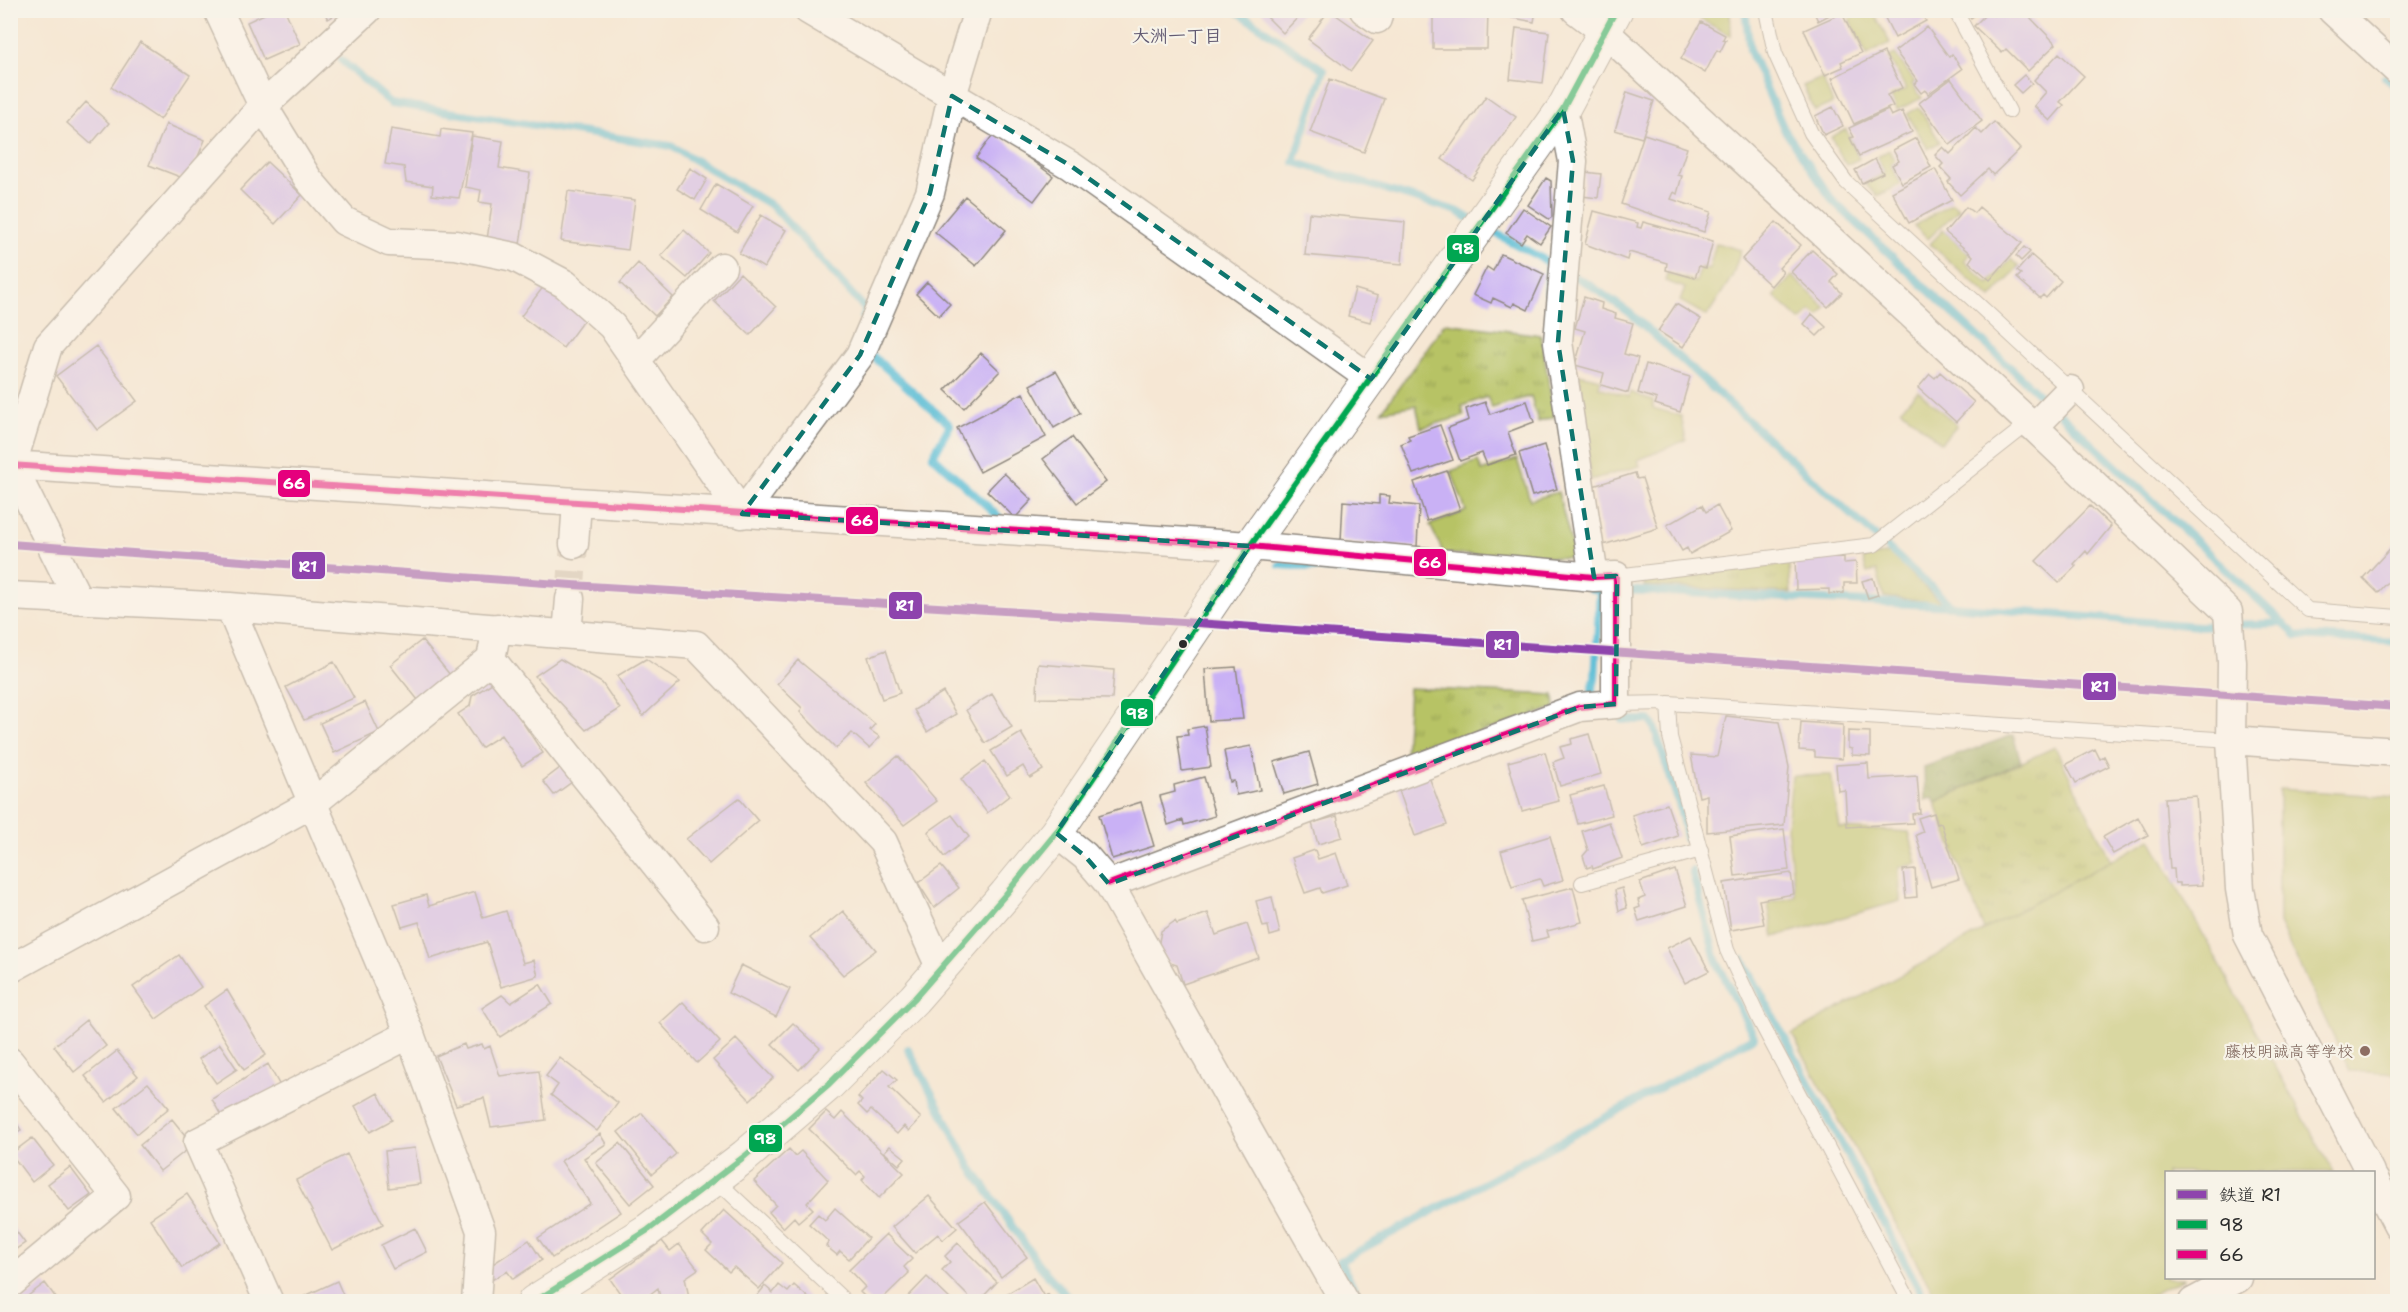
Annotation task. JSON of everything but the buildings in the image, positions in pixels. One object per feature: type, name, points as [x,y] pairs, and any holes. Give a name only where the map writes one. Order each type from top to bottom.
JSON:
[{"type":"main road","points":[[534,1302],[648,1230],[715,1179],[829,1084],[941,969],[1056,833],[1250,546],[1563,109],[1610,21]]},
{"type":"street","points":[[218,10],[263,106],[308,179],[344,221],[389,242],[456,245],[514,258],[565,284],[612,326],[742,514]]},
{"type":"street","points":[[78,599],[11,464],[48,346],[263,106],[367,10]]},
{"type":"street","points":[[808,10],[1071,166],[1371,379]]},
{"type":"street","points":[[742,514],[860,355],[930,194],[952,96],[978,10]]},
{"type":"street","points":[[1364,10],[1377,19],[1379,10]]},
{"type":"street","points":[[1576,10],[1610,21],[2050,409],[2229,622],[2232,662],[2231,740],[2240,889],[2248,935],[2369,1171]]},
{"type":"street","points":[[2332,10],[2397,71]]},
{"type":"street","points":[[1109,885],[1580,707],[1616,704],[1611,584],[1558,342],[1566,272],[1573,161],[1563,109]]},
{"type":"street","points":[[636,360],[722,267]]},
{"type":"street","points":[[11,464],[1250,546],[1611,584]]},
{"type":"street","points":[[574,544],[577,503]]},
{"type":"street","points":[[10,596],[230,607],[696,645],[883,842],[941,969]]},
{"type":"street","points":[[567,634],[570,599]]},
{"type":"street","points":[[230,607],[410,1034],[481,1231],[476,1302]]},
{"type":"street","points":[[10,969],[313,803],[491,659],[497,628]]},
{"type":"street","points":[[491,659],[705,926]]},
{"type":"street","points":[[2231,740],[2397,752]]},
{"type":"street","points":[[1056,833],[1085,856],[1109,885],[1345,1302]]},
{"type":"street","points":[[269,1302],[198,1142],[410,1034]]},
{"type":"street","points":[[10,1062],[116,1196],[10,1284]]},
{"type":"street","points":[[2377,1195],[2397,1225]]},
{"type":"street","points":[[2193,1302],[2236,1279]]},
{"type":"lane","points":[[1766,10],[1775,53],[1811,133],[1846,182],[2050,409],[2308,610],[2397,617]]},
{"type":"lane","points":[[1955,10],[2009,111]]},
{"type":"lane","points":[[1611,584],[1874,544],[2050,409]]},
{"type":"lane","points":[[1616,704],[1668,703],[2231,740]]},
{"type":"lane","points":[[1668,703],[1671,737],[1727,950],[1760,1021],[1910,1302]]},
{"type":"lane","points":[[1582,883],[1701,850]]},
{"type":"lane","points":[[715,1179],[846,1302]]},
{"type":"highlighted area","points":[[952,96],[1071,166],[1371,379],[1563,109],[1573,161],[1558,342],[1594,577],[1616,576],[1617,582],[1616,704],[1580,707],[1109,884],[1085,856],[1056,833],[1250,546],[742,514],[860,355],[930,193]]},
{"type":"green space","points":[[1865,10],[1873,11],[1890,43],[1867,55],[1849,19]]},
{"type":"green space","points":[[1705,11],[1730,11],[1731,36],[1700,19]]},
{"type":"green space","points":[[1895,54],[1915,82],[1912,84],[1922,98],[1897,110],[1891,96],[1906,89],[1889,57]]},
{"type":"green space","points":[[1822,78],[1833,103],[1815,111],[1803,86]]},
{"type":"green space","points":[[1919,107],[1940,142],[1928,149],[1907,114]]},
{"type":"green space","points":[[1846,129],[1859,159],[1846,165],[1831,137]]},
{"type":"green space","points":[[1889,150],[1895,161],[1890,164],[1901,184],[1878,196],[1865,184],[1885,173],[1877,157]]},
{"type":"green space","points":[[1952,203],[1959,209],[1928,239],[1914,226]]},
{"type":"green space","points":[[1943,230],[1970,254],[1964,261],[1989,284],[2011,259],[2019,267],[1991,298],[1930,244]]},
{"type":"green space","points":[[1716,243],[1741,250],[1732,277],[1707,316],[1680,301],[1685,288],[1665,281],[1667,273],[1696,282],[1701,267],[1709,269]]},
{"type":"green space","points":[[1792,276],[1826,308],[1819,316],[1811,310],[1801,321],[1774,296]]},
{"type":"green space","points":[[1445,323],[1541,335],[1554,417],[1538,422],[1531,396],[1492,408],[1487,397],[1462,406],[1464,416],[1421,428],[1416,405],[1382,411]]},
{"type":"green space","points":[[1579,374],[1601,379],[1599,387],[1629,397],[1630,392],[1653,401],[1653,408],[1681,416],[1686,440],[1638,460],[1640,466],[1591,480]]},
{"type":"green space","points":[[1918,391],[1957,425],[1941,443],[1901,409]]},
{"type":"green space","points":[[1517,459],[1530,500],[1558,492],[1575,558],[1444,554],[1430,525],[1466,511],[1451,471],[1478,461],[1482,471]]},
{"type":"green space","points":[[1889,553],[1941,603],[1884,597],[1877,571],[1867,573],[1863,559]]},
{"type":"green space","points":[[1789,564],[1791,593],[1644,586],[1645,580]]},
{"type":"green space","points":[[1409,688],[1554,695],[1555,708],[1405,757]]},
{"type":"green space","points":[[2013,735],[2021,762],[1935,802],[1933,797],[1925,800],[1924,767]]},
{"type":"green space","points":[[2055,747],[2111,861],[1984,930],[1935,802]]},
{"type":"green space","points":[[1831,775],[1840,828],[1909,832],[1917,864],[1899,867],[1900,901],[1774,937],[1768,903],[1795,897],[1787,827],[1792,776]]},
{"type":"green space","name":"藤枝明誠高等学校","points":[[2279,789],[2397,797],[2397,1074],[2350,1071],[2279,923]]},
{"type":"green space","points":[[2151,839],[2332,1171],[2165,1171],[2165,1279],[2182,1279],[2140,1301],[1938,1301],[1792,1034]]},
{"type":"waterway","points":[[1235,10],[1324,70],[1294,162],[1457,211],[1475,222]]},
{"type":"waterway","points":[[1745,10],[1750,51],[1784,129],[1833,201],[2297,636],[2398,642]]},
{"type":"waterway","points":[[2313,10],[2327,23]]},
{"type":"waterway","points":[[341,60],[391,103],[671,146],[774,207],[866,310],[863,317]]},
{"type":"waterway","points":[[2385,77],[2398,89]]},
{"type":"waterway","points":[[1486,228],[1590,285],[1630,313],[1952,606],[2199,626],[2284,623]]},
{"type":"waterway","points":[[1548,293],[1549,264]]},
{"type":"waterway","points":[[868,352],[950,425],[933,456],[999,517]]},
{"type":"waterway","points":[[1280,565],[1442,577]]},
{"type":"waterway","points":[[1590,698],[1595,679],[1600,589],[1592,589]]},
{"type":"waterway","points":[[1621,590],[1952,606]]},
{"type":"waterway","points":[[1622,720],[1649,720],[1653,724],[1680,807],[1686,838]]},
{"type":"waterway","points":[[1361,1302],[1340,1261],[1754,1037],[1716,960],[1692,871]]},
{"type":"waterway","points":[[1743,960],[1926,1302]]},
{"type":"waterway","points":[[908,1049],[971,1167],[1040,1266],[1072,1302]]},
{"type":"tunnel","points":[[570,599],[574,544]]},
{"type":"rail line","name":"R1","points":[[10,544],[572,585],[1168,621],[2398,707]]},
{"type":"transit line","name":"98","points":[[534,1302],[648,1230],[745,1156],[829,1084],[914,999],[1006,894],[1056,833],[1250,546],[1563,109],[1616,10]]},
{"type":"transit line","name":"66","points":[[10,465],[1250,546],[1594,577],[1616,576],[1616,704],[1580,707],[1109,884]]},
{"type":"place","name":"藤枝明誠高等学校","points":[[2365,1051]]},
{"type":"district","name":"大洲一丁目","points":[[1177,36]]}]
